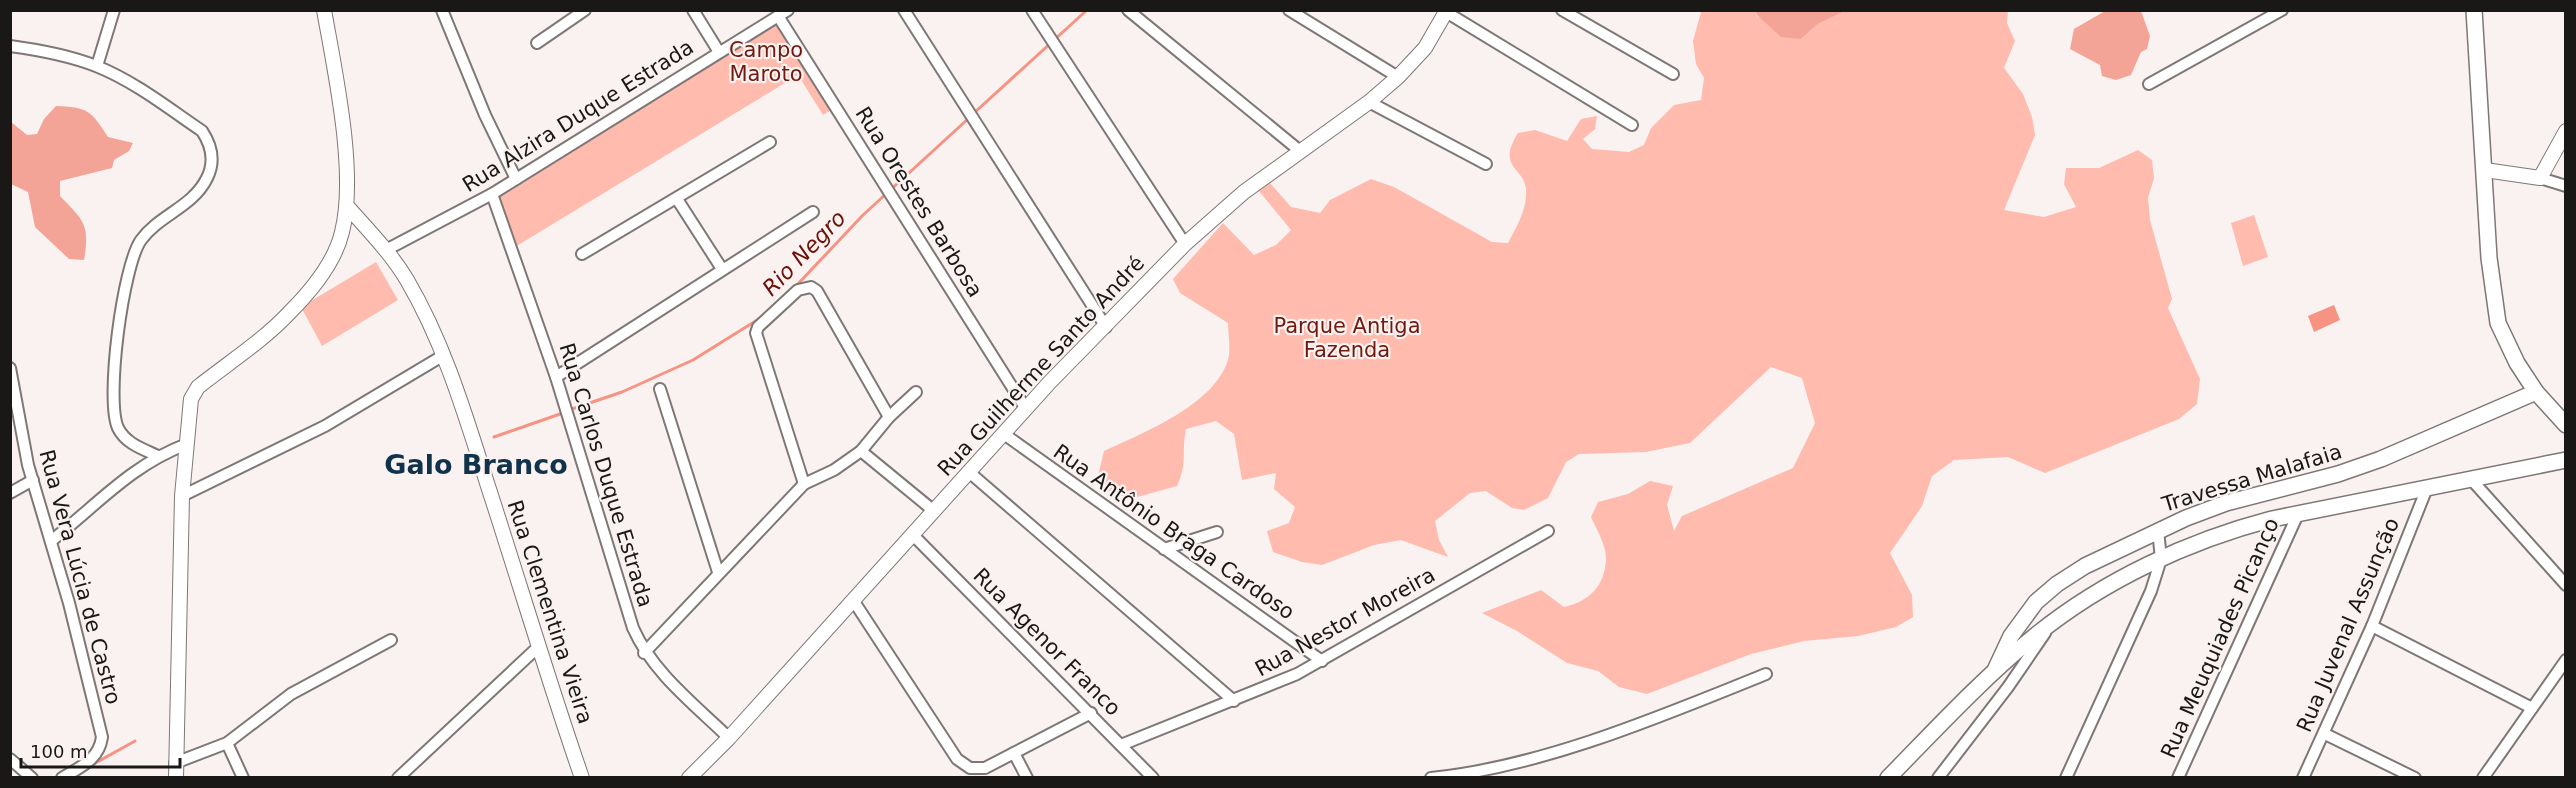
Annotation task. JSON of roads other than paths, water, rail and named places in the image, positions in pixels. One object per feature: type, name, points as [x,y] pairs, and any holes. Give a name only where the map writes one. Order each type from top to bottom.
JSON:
[{"type":"main road","points":[[2474,10],[2489,258],[2498,323],[2508,349],[2536,392],[2565,425]]},
{"type":"main road","name":"Travessa Malafaia","points":[[1992,675],[2011,636],[2036,602],[2057,584],[2085,566],[2158,530],[2226,503],[2338,474],[2381,459],[2536,392]]},
{"type":"main road","points":[[1888,777],[1992,675],[2051,624],[2105,588],[2161,559],[2224,533],[2298,514],[2565,460]]},
{"type":"street","points":[[97,66],[114,10]]},
{"type":"street","points":[[176,777],[182,496],[191,399],[198,387],[288,314],[310,290],[330,260],[342,235],[347,206],[343,131],[324,10]]},
{"type":"street","points":[[442,10],[485,115],[516,179]]},
{"type":"street","points":[[562,10],[568,21]]},
{"type":"street","points":[[537,43],[585,10]]},
{"type":"street","points":[[693,10],[719,52]]},
{"type":"street","points":[[904,10],[1106,327]]},
{"type":"street","points":[[1032,10],[1185,244]]},
{"type":"street","points":[[1128,10],[1300,151]]},
{"type":"street","points":[[1288,10],[1398,77]]},
{"type":"street","points":[[1562,10],[1673,74]]},
{"type":"street","points":[[2149,84],[2282,10]]},
{"type":"street","points":[[1446,11],[1632,125]]},
{"type":"street","name":"Rua Guilherme Santo André","points":[[689,777],[729,738],[1026,409],[1185,244],[1206,223],[1369,102],[1398,77],[1425,48],[1446,11]]},
{"type":"street","name":"Rua Alzira Duque Estrada","points":[[386,250],[492,194],[783,13]]},
{"type":"street","name":"Rua Orestes Barbosa","points":[[783,13],[881,180],[1026,409]]},
{"type":"street","points":[[10,46],[52,52],[97,66],[143,91],[202,131],[211,150],[212,166],[207,180],[194,197],[154,227],[142,240],[127,273],[114,405],[117,426],[124,437],[136,446],[158,456]]},
{"type":"street","points":[[1369,102],[1486,164]]},
{"type":"street","points":[[2540,178],[2565,131]]},
{"type":"street","points":[[582,254],[770,142]]},
{"type":"street","points":[[2485,170],[2540,178],[2565,186]]},
{"type":"street","name":"Rua Carlos Duque Estrada","points":[[492,194],[564,401],[633,628],[644,653],[668,680],[729,738]]},
{"type":"street","points":[[677,199],[722,269]]},
{"type":"street","name":"Rua Clementina Vieira","points":[[347,206],[386,250],[407,280],[444,355],[514,566],[537,648],[582,777]]},
{"type":"street","points":[[556,377],[813,213]]},
{"type":"street","points":[[804,484],[756,333],[758,327],[798,290],[811,287],[817,291],[889,417]]},
{"type":"street","points":[[182,496],[325,426],[444,355]]},
{"type":"street","name":"Rua Vera Lúcia de Castro","points":[[10,368],[33,480],[69,603],[102,737],[100,750],[93,759],[62,777]]},
{"type":"street","points":[[660,389],[718,572]]},
{"type":"street","points":[[644,653],[718,572],[804,484],[834,470],[861,451],[889,417],[916,392]]},
{"type":"street","name":"Rua Antônio Braga Cardoso","points":[[1004,434],[1322,661]]},
{"type":"street","points":[[51,541],[86,514],[131,472],[158,456],[187,444]]},
{"type":"street","points":[[861,451],[934,511]]},
{"type":"street","points":[[969,472],[1234,701]]},
{"type":"street","points":[[2470,478],[2565,585]]},
{"type":"street","points":[[10,492],[33,480]]},
{"type":"street","name":"Rua Juvenal Assunção","points":[[2303,777],[2325,734],[2372,626],[2427,488]]},
{"type":"street","name":"Rua Meuquiades Picanço","points":[[2178,777],[2298,514]]},
{"type":"street","points":[[2066,777],[2151,591],[2161,559],[2158,530]]},
{"type":"street","name":"Rua Nestor Moreira","points":[[1121,745],[1273,686],[1322,661],[1548,531]]},
{"type":"street","points":[[1164,549],[1217,532]]},
{"type":"street","name":"Rua Agenor Franco","points":[[912,535],[1092,713],[1153,777]]},
{"type":"street","points":[[853,600],[957,759],[977,770],[1092,713]]},
{"type":"street","points":[[1938,777],[2008,687],[2051,624]]},
{"type":"street","points":[[2372,626],[2532,708]]},
{"type":"street","points":[[175,763],[227,743],[291,694],[391,640]]},
{"type":"street","points":[[398,777],[537,648]]},
{"type":"street","points":[[2483,777],[2565,660]]},
{"type":"street","points":[[1431,777],[1501,767],[1645,723],[1766,675]]},
{"type":"street","points":[[2325,734],[2415,777]]},
{"type":"street","points":[[227,743],[243,777]]},
{"type":"street","points":[[1014,753],[1027,777]]},
{"type":"street","points":[[10,759],[32,777]]},
{"type":"waterway","name":"Rio Negro","points":[[974,113],[1087,10]]},
{"type":"waterway","name":"Rio Negro","points":[[796,286],[863,215],[969,118]]},
{"type":"waterway","name":"Rio Negro","points":[[569,410],[622,392],[693,360],[762,317]]},
{"type":"waterway","name":"Rio Negro","points":[[494,437],[563,413]]},
{"type":"waterway","points":[[90,766],[135,741]]},
{"type":"district","name":"Galo Branco","points":[[476,464]]},
{"type":"park label","name":"Campo Maroto","points":[[766,62]]},
{"type":"park label","name":"Parque Antiga Fazenda","points":[[1347,338]]}]
